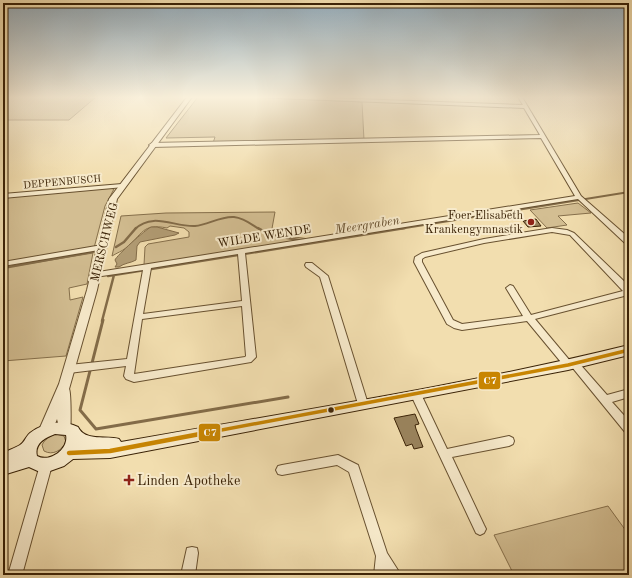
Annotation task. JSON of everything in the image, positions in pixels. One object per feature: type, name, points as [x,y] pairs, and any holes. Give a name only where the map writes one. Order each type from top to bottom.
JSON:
[{"type":"main road","points":[[69,453],[110,450],[416,395],[572,365],[629,350]]},
{"type":"main road","points":[[30,454],[32,441],[46,430],[56,427],[70,432],[90,443],[132,445]]},
{"type":"main road","points":[[30,454],[40,465],[55,463],[69,453],[74,444],[70,432]]},
{"type":"main road","points":[[3,460],[30,454]]},
{"type":"main road","points":[[3,468],[30,454]]},
{"type":"street","name":"MERSCHWEG","points":[[46,430],[70,369],[113,199],[168,124]]},
{"type":"street","points":[[536,124],[579,197],[629,242]]},
{"type":"street","points":[[152,145],[543,136]]},
{"type":"street","name":"DEPPENBUSCH","points":[[3,196],[122,186]]},
{"type":"street","name":"WILDE WENDE","points":[[95,275],[579,197]]},
{"type":"street","points":[[559,230],[572,234],[627,291],[625,293],[529,318],[462,327],[457,326],[450,322],[418,262],[418,258],[422,255],[484,241],[559,230]]},
{"type":"street","points":[[3,264],[102,247]]},
{"type":"street","points":[[148,267],[129,376],[134,378],[248,360],[251,357],[241,252]]},
{"type":"street","points":[[309,265],[324,276],[363,404]]},
{"type":"street","points":[[510,288],[529,318],[605,400],[629,429]]},
{"type":"street","points":[[139,317],[246,303]]},
{"type":"street","points":[[70,369],[131,362]]},
{"type":"street","name":"MERSCHWEG","points":[[65,384],[63,415],[70,432]]},
{"type":"street","points":[[605,400],[629,393]]},
{"type":"street","points":[[416,395],[480,529]]},
{"type":"street","points":[[444,454],[509,441]]},
{"type":"street","points":[[282,470],[338,460],[354,469],[382,556],[394,575]]},
{"type":"street","points":[[15,575],[46,465]]},
{"type":"street","points":[[188,575],[192,553]]},
{"type":"street","points":[[381,575],[382,556]]},
{"type":"shaded area","points":[[177,124],[363,124],[364,140],[213,143],[215,137],[166,138]]},
{"type":"shaded area","points":[[109,188],[114,189],[105,206],[94,248],[3,263],[3,197]]},
{"type":"shaded area","points":[[578,203],[591,213],[558,216],[567,225],[547,228],[530,210]]},
{"type":"shaded area","points":[[275,212],[271,234],[310,239],[144,265],[145,247],[148,244],[189,237],[189,232],[184,228],[170,226],[167,228],[152,227],[144,231],[126,248],[112,256],[121,216],[166,213]]},
{"type":"shaded area","points":[[151,227],[157,227],[179,233],[140,242],[137,246],[136,260],[119,267],[115,267],[117,264],[115,260],[138,237]]},
{"type":"shaded area","points":[[93,253],[87,284],[69,288],[70,300],[83,297],[66,356],[3,361],[3,268]]},
{"type":"shaded area","points":[[56,434],[64,436],[66,442],[64,445],[60,450],[51,453],[44,451],[42,445],[43,443],[48,438]]},
{"type":"shaded area","points":[[608,506],[629,535],[629,575],[514,575],[494,535]]},
{"type":"building","name":"Foer Elisabeth Krankengymnastik","points":[[536,219],[541,226],[528,227],[523,221]]},
{"type":"building","points":[[415,414],[419,424],[415,425],[423,447],[414,449],[412,444],[406,446],[394,418]]},
{"type":"waterway","name":"Meergraben","points":[[399,229],[629,192]]},
{"type":"waterway","points":[[135,229],[142,224],[156,221],[195,226],[224,218],[234,217],[244,220],[259,229]]},
{"type":"waterway","points":[[258,228],[271,235],[304,241]]},
{"type":"waterway","name":"Meergraben","points":[[114,275],[405,228]]},
{"type":"waterway","points":[[116,247],[124,242],[135,229]]},
{"type":"waterway","points":[[3,268],[97,251]]},
{"type":"waterway","points":[[102,321],[114,275]]},
{"type":"waterway","name":"Meergraben","points":[[108,276],[114,275]]},
{"type":"waterway","points":[[103,320],[80,410],[96,429],[288,397]]},
{"type":"transit line","name":"C7","points":[[69,453],[110,451],[430,392],[568,365],[629,350]]},
{"type":"place","name":"Foer Elisabeth Krankengymnastik","points":[[531,222]]},
{"type":"place","name":"Linden Apotheke","points":[[129,480]]}]
